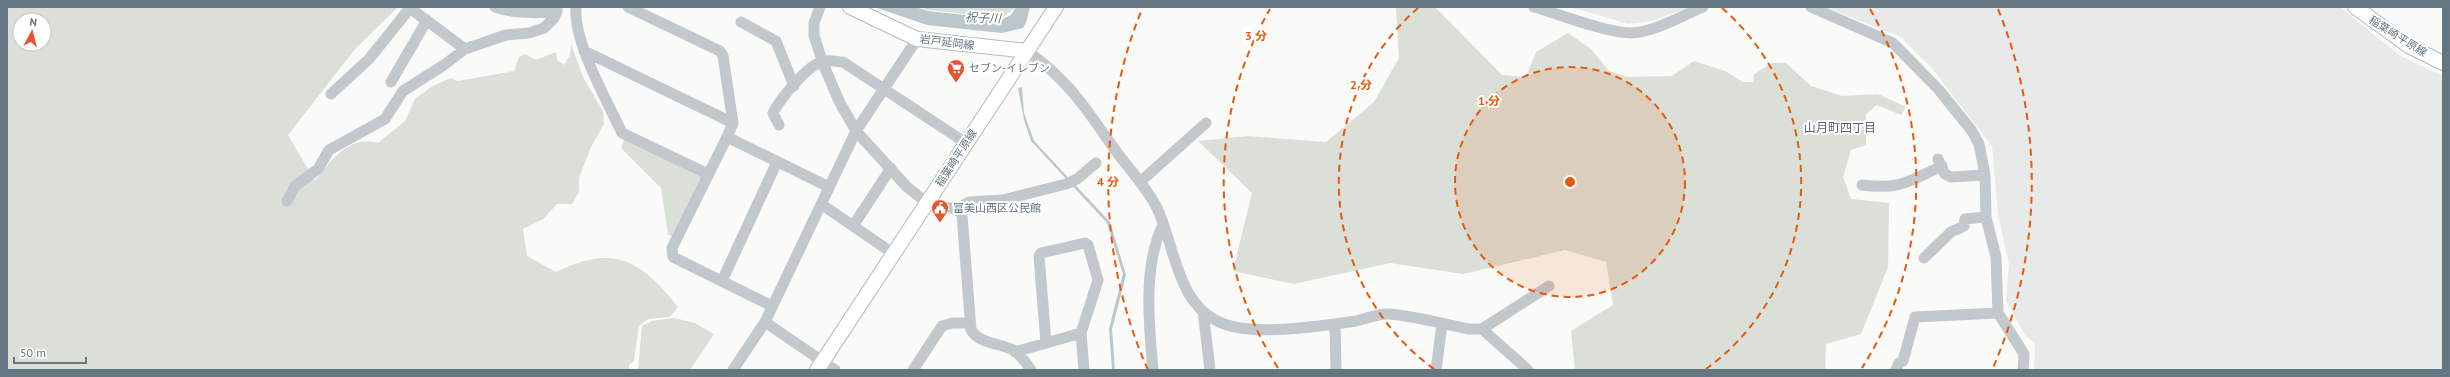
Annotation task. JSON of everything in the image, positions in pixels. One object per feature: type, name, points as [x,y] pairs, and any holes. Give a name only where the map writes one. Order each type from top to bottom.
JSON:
[{"type":"main road","name":"岩戸延岡線","points":[[850,7],[917,40],[1027,51]]},
{"type":"main road","name":"稲葉崎平原線","points":[[820,366],[1056,7]]},
{"type":"main road","name":"稲葉崎平原線","points":[[2355,7],[2410,46],[2443,63]]},
{"type":"street","points":[[287,201],[295,186],[318,169],[329,150],[385,119],[403,91],[444,65],[465,49],[506,35],[529,33],[544,28],[554,18],[557,9],[539,12],[495,7]]},
{"type":"street","points":[[576,7],[575,18],[584,51],[622,133],[708,174]]},
{"type":"street","points":[[628,7],[644,10],[720,51],[723,56],[733,123],[672,248],[673,257],[772,306]]},
{"type":"street","points":[[820,7],[814,23],[814,35],[822,61],[839,101],[856,131],[907,187],[928,201],[937,206],[957,209],[969,202],[1003,200],[1069,182],[1096,163]]},
{"type":"street","points":[[1534,7],[1615,31],[1633,33],[1648,30],[1703,7]]},
{"type":"street","points":[[1810,7],[1893,43],[1907,56],[1972,131],[1979,144],[1985,175],[1986,217],[1996,257],[1998,313],[2024,354],[2024,370]]},
{"type":"street","points":[[331,94],[369,59],[410,8],[465,49]]},
{"type":"street","points":[[391,82],[427,20]]},
{"type":"street","points":[[741,22],[776,41],[794,86]]},
{"type":"street","points":[[733,370],[765,322],[856,131],[917,40]]},
{"type":"street","points":[[584,51],[733,123]]},
{"type":"street","points":[[1027,51],[1048,67],[1070,88],[1097,121],[1157,209],[1162,227],[1189,296],[1203,311],[1223,324],[1251,329],[1290,328],[1335,324],[1388,314],[1469,329],[1482,329],[1548,286]]},
{"type":"street","points":[[778,125],[773,113],[778,103],[809,70],[822,61],[843,62],[966,143]]},
{"type":"street","points":[[1140,182],[1206,123]]},
{"type":"street","points":[[727,137],[829,187]]},
{"type":"street","points":[[722,281],[777,162]]},
{"type":"street","points":[[1862,185],[1884,188],[1897,187],[1940,162],[1945,174],[1951,177],[1985,175]]},
{"type":"street","points":[[853,226],[891,168]]},
{"type":"street","points":[[821,204],[894,254]]},
{"type":"street","points":[[957,209],[963,220],[969,323],[974,334],[1015,352],[1031,370]]},
{"type":"street","points":[[1924,258],[1951,232],[1964,226],[1965,219],[1986,217]]},
{"type":"street","points":[[1153,370],[1149,328],[1149,304],[1154,244],[1162,227]]},
{"type":"street","points":[[1046,343],[1039,256],[1041,253],[1085,243],[1088,245],[1098,280],[1081,333],[1084,370]]},
{"type":"street","points":[[1203,311],[1210,370]]},
{"type":"street","points":[[1896,370],[1899,363],[1903,361],[1915,316],[1998,313]]},
{"type":"street","points":[[765,322],[820,366],[835,370]]},
{"type":"street","points":[[913,370],[942,326],[953,323],[969,323]]},
{"type":"street","points":[[1335,324],[1336,370]]},
{"type":"street","points":[[1436,370],[1442,324]]},
{"type":"street","points":[[1482,329],[1528,370]]},
{"type":"street","points":[[1015,352],[1081,333]]},
{"type":"shaded area","points":[[7,7],[398,7],[355,49],[288,135],[315,181],[334,158],[350,146],[368,141],[378,143],[405,121],[415,99],[431,87],[450,78],[458,81],[514,71],[519,57],[525,54],[536,60],[556,52],[557,60],[564,65],[570,55],[571,44],[584,79],[603,111],[604,124],[591,147],[579,178],[579,192],[572,204],[557,204],[543,219],[523,229],[527,256],[556,272],[576,263],[594,259],[610,258],[624,261],[638,267],[651,277],[664,291],[678,307],[670,317],[648,319],[639,326],[634,361],[629,365],[629,370],[7,370]]},
{"type":"shaded area","points":[[919,7],[1016,7],[1002,18],[928,10]]},
{"type":"shaded area","points":[[1396,7],[1435,7],[1502,75],[1526,77],[1536,52],[1568,33],[1591,49],[1609,71],[1627,77],[1672,76],[1694,61],[1725,71],[1743,82],[1753,82],[1754,74],[1772,63],[1786,63],[1811,86],[1842,96],[1878,94],[1906,107],[1901,115],[1877,105],[1866,114],[1866,145],[1851,150],[1843,177],[1851,199],[1889,203],[1888,267],[1861,334],[1826,344],[1825,370],[1575,370],[1571,331],[1613,305],[1606,262],[1565,250],[1463,274],[1390,263],[1294,284],[1233,271],[1252,193],[1198,141],[1248,136],[1326,142],[1374,102],[1399,58]]},
{"type":"shaded area","points":[[1571,7],[1690,7],[1652,21],[1628,24]]},
{"type":"shaded area","points":[[1825,7],[2340,7],[2399,55],[2443,76],[2443,370],[2034,370],[2035,344],[2025,335],[2006,301],[2009,264],[1998,214],[1992,146],[1931,67],[1901,37]]},
{"type":"shaded area","points":[[624,140],[703,176],[673,236],[668,235],[661,188],[621,148]]},
{"type":"shaded area","points":[[674,318],[695,323],[714,334],[690,370],[638,370],[642,326],[652,321]]},
{"type":"water","name":"祝子川","points":[[874,7],[915,7],[928,11],[1002,19],[1011,15],[1016,7],[1030,7],[1026,23],[1023,28],[1002,33],[927,25]]},
{"type":"water","points":[[1022,87],[1024,113],[1034,141],[1110,222],[1126,275],[1112,329],[1115,370],[1112,370],[1109,329],[1123,274],[1107,223],[1031,141],[1024,120],[1018,88]]},
{"type":"place","name":"セブン-イレブン","points":[[956,83]]},
{"type":"place","name":"富美山西区公民館","points":[[940,223]]},
{"type":"district","name":"山月町四丁目","points":[[1840,128]]}]
